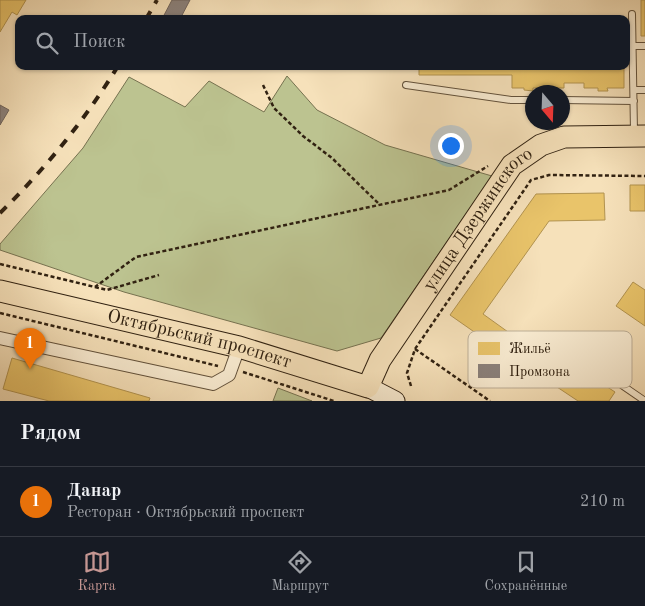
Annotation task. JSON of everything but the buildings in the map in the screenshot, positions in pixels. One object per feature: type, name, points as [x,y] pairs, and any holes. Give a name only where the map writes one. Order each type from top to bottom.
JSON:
[{"type":"main road","name":"улица Дзержинского","points":[[368,387],[380,360],[512,165],[541,145],[564,137],[640,136]]},
{"type":"main road","name":"Октябрьский проспект","points":[[0,291],[239,347],[368,387],[395,401]]},
{"type":"street","points":[[0,338],[213,384],[229,375],[239,347]]},
{"type":"lane","points":[[632,14],[634,101],[640,136]]},
{"type":"lane","points":[[633,46],[645,46]]},
{"type":"lane","points":[[406,85],[511,100],[525,100]]},
{"type":"lane","points":[[634,90],[645,90]]},
{"type":"lane","points":[[570,100],[634,101]]},
{"type":"lane","points":[[627,388],[645,400]]},
{"type":"path","points":[[263,85],[274,108],[303,136],[332,158],[380,205]]},
{"type":"path","points":[[94,287],[136,257],[449,190],[489,166]]},
{"type":"path","points":[[411,386],[407,373],[415,349],[531,180],[549,174],[645,176]]},
{"type":"path","points":[[0,264],[108,290],[159,275]]},
{"type":"path","points":[[0,313],[231,370],[334,401]]},
{"type":"path","points":[[415,349],[468,386]]},
{"type":"path","points":[[471,388],[490,401]]},
{"type":"green space","points":[[287,76],[317,110],[385,145],[492,176],[381,338],[337,351],[124,292],[0,250],[0,244],[83,148],[129,77],[185,107],[209,81],[264,112]]},
{"type":"green space","points":[[278,388],[312,401],[273,401]]},
{"type":"railway","points":[[148,15],[157,0]]},
{"type":"railway","points":[[0,213],[64,143],[92,106],[115,70]]},
{"type":"place","name":"Данар","points":[[30,369]]}]
